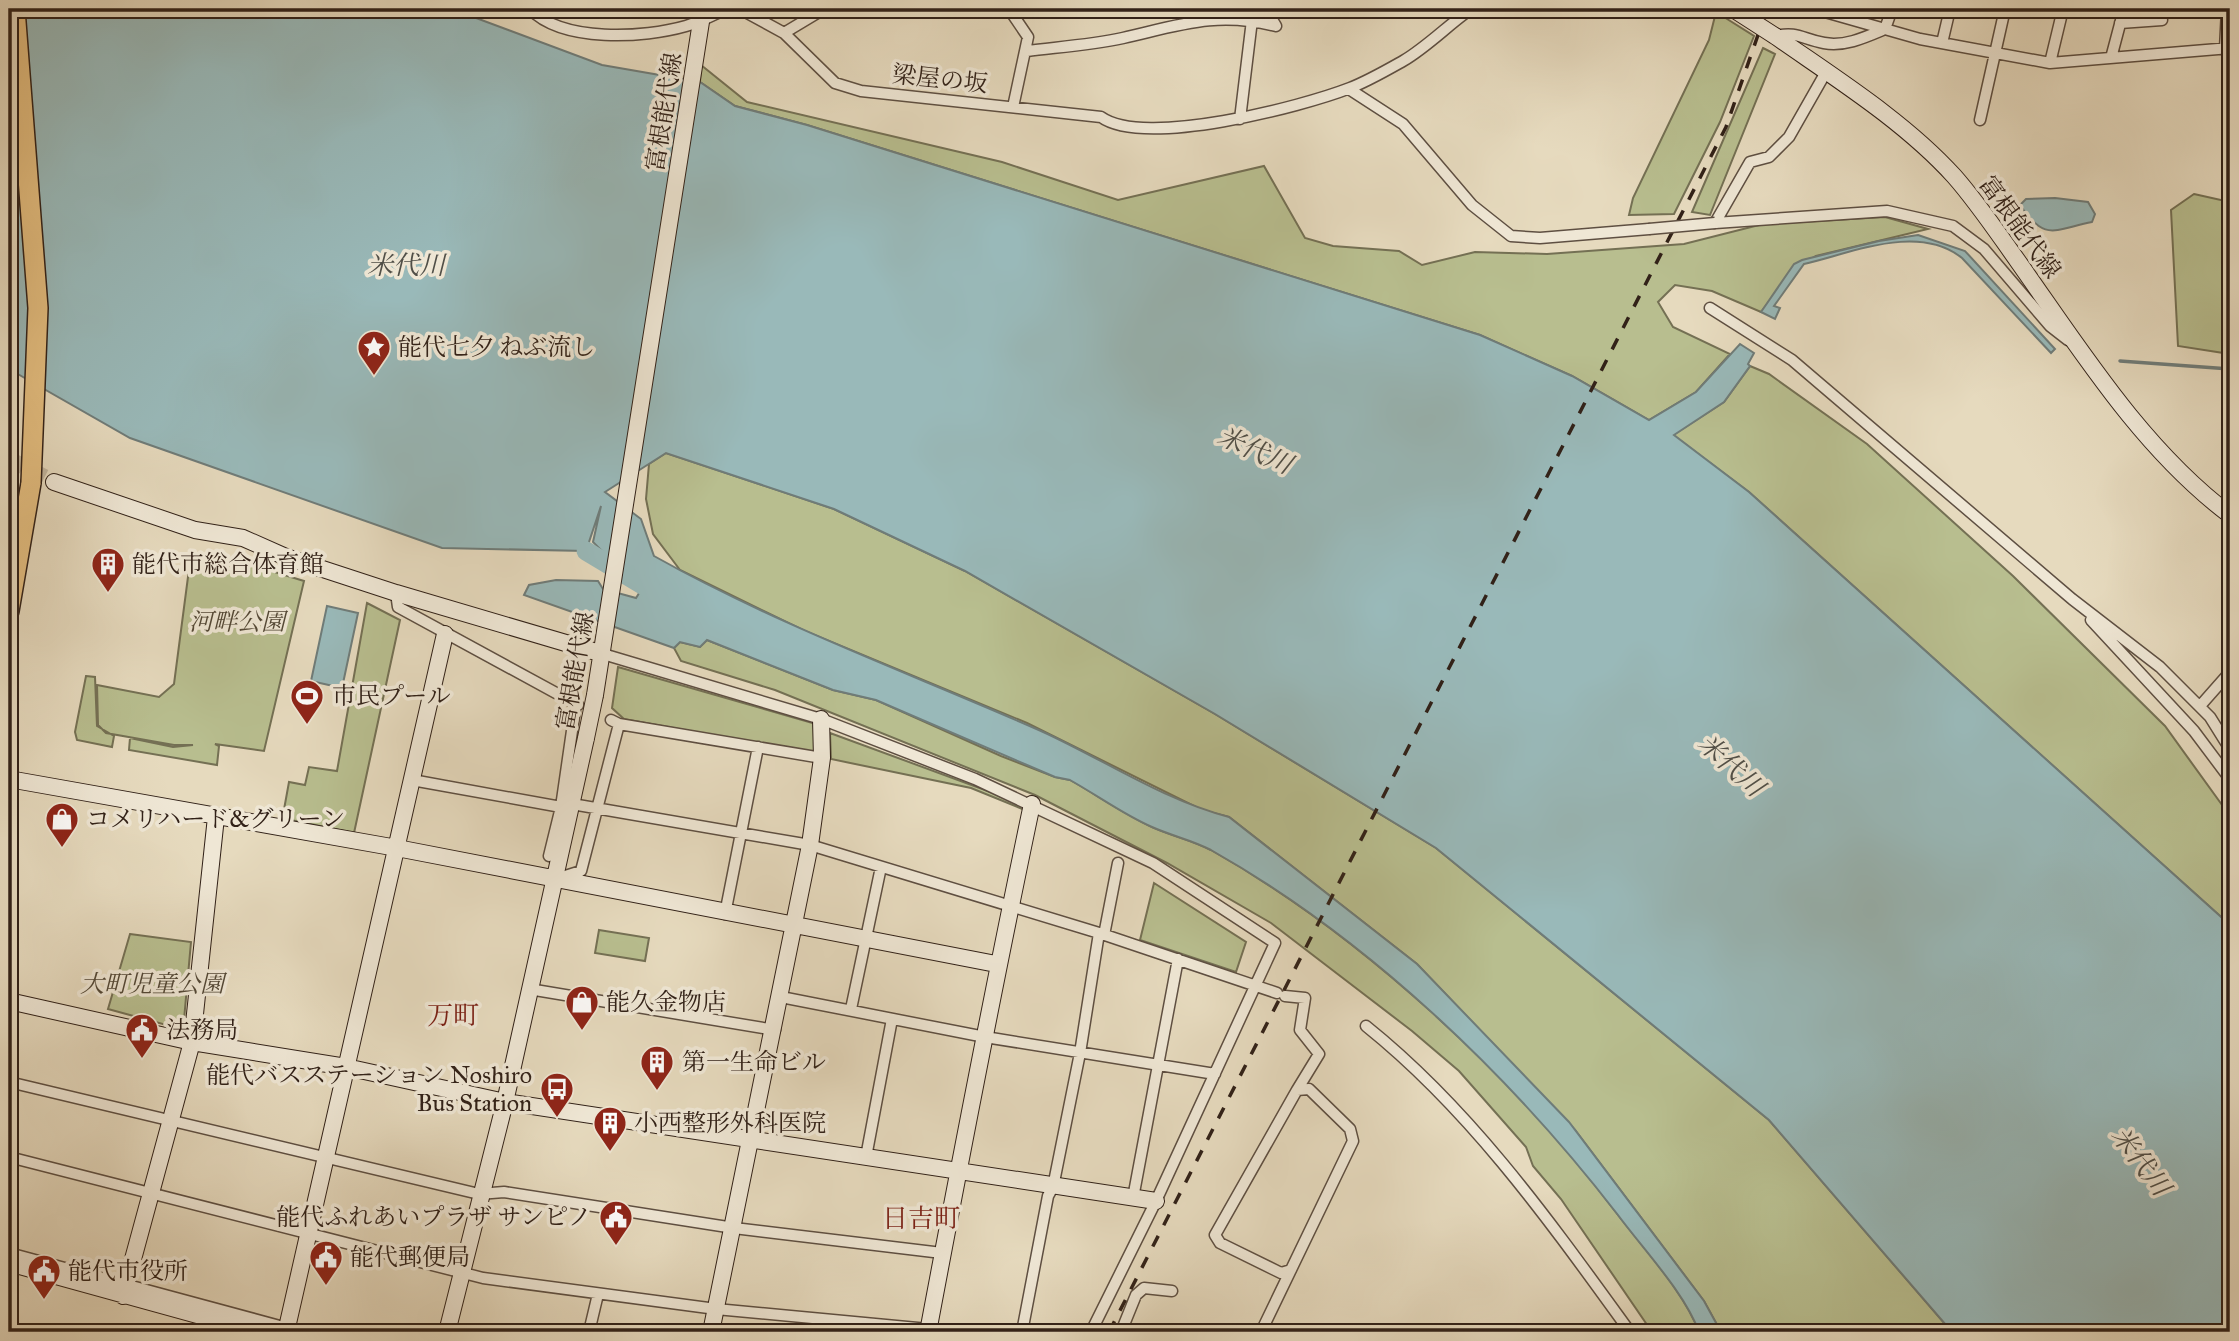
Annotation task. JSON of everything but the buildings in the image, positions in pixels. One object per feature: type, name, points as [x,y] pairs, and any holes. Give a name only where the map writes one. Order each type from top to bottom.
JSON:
[{"type":"highway","points":[[9,611],[31,483],[38,309],[15,9]]},
{"type":"street","points":[[530,9],[552,24],[589,34],[615,36],[685,27],[702,15],[726,9]]},
{"type":"street","name":"梁屋の坂","points":[[740,9],[784,33],[835,83],[861,91],[1101,117],[1111,125],[1157,128],[1240,119],[1349,89],[1405,60],[1471,9]]},
{"type":"street","points":[[784,33],[824,9]]},
{"type":"street","points":[[1009,9],[1028,37],[1013,107]]},
{"type":"street","points":[[1240,119],[1252,20],[1258,9]]},
{"type":"street","points":[[1027,51],[1121,38],[1200,19],[1252,20],[1276,26],[1266,9]]},
{"type":"street","name":"富根能代線","points":[[1733,9],[1826,72],[1923,146],[1954,176],[2079,348],[2162,451],[2206,497],[2230,515]]},
{"type":"street","points":[[1823,9],[1885,29],[1942,43],[2050,63],[2228,48],[2227,9]]},
{"type":"street","points":[[1774,36],[1792,32],[1825,44],[1852,42],[1885,29],[1892,9]]},
{"type":"street","points":[[1942,43],[1950,9]]},
{"type":"street","points":[[1980,120],[2006,9]]},
{"type":"street","points":[[2050,63],[2063,9]]},
{"type":"street","points":[[2111,58],[2124,9]]},
{"type":"street","name":"富根能代線","points":[[447,1332],[479,1194],[505,1102],[554,880],[567,805],[595,695],[702,15]]},
{"type":"street","points":[[2120,23],[2162,20]]},
{"type":"street","points":[[1715,223],[1750,162],[1769,157],[1789,137],[1826,72]]},
{"type":"street","points":[[1349,89],[1403,124],[1472,205],[1511,236],[1540,238],[1887,211],[1953,226],[1984,249],[2050,326],[2079,348]]},
{"type":"street","points":[[1710,308],[1774,346],[2072,599],[2160,667],[2200,706],[2230,750]]},
{"type":"street","points":[[54,482],[195,530],[243,538],[286,557],[396,593],[604,646],[821,719],[1032,804],[1153,863],[1275,943],[1156,1201],[1091,1332]]},
{"type":"street","points":[[396,593],[398,607],[577,704],[567,805],[549,856]]},
{"type":"street","points":[[2072,599],[2194,731],[2230,779]]},
{"type":"street","points":[[124,1291],[291,1331],[345,1067],[445,634]]},
{"type":"street","points":[[2200,706],[2230,672]]},
{"type":"street","points":[[711,1332],[753,1140],[810,845],[822,758],[821,719]]},
{"type":"street","points":[[554,880],[581,871],[599,810],[615,722],[822,758]]},
{"type":"street","points":[[725,914],[758,747]]},
{"type":"street","points":[[9,779],[397,848],[725,914],[996,964]]},
{"type":"street","points":[[412,780],[810,845],[1102,934],[1255,986],[1305,998],[1300,1030],[1318,1054],[1215,1235],[1220,1243],[1281,1273],[1290,1270]]},
{"type":"street","points":[[928,1331],[960,1172],[996,964],[1032,804]]},
{"type":"street","points":[[124,1291],[192,1042],[216,817]]},
{"type":"street","points":[[1022,1332],[1118,863]]},
{"type":"street","points":[[851,1009],[881,867]]},
{"type":"street","points":[[1133,1198],[1178,959]]},
{"type":"street","points":[[529,989],[775,1030]]},
{"type":"street","points":[[781,997],[985,1037],[1215,1074]]},
{"type":"street","points":[[9,1001],[192,1042],[345,1067],[505,1102],[1156,1201]]},
{"type":"street","points":[[866,1157],[892,1019]]},
{"type":"street","points":[[1366,1026],[1406,1059],[1472,1127],[1576,1258],[1630,1332]]},
{"type":"street","points":[[9,1083],[479,1194],[504,1192],[734,1228],[942,1252]]},
{"type":"street","points":[[1261,1332],[1353,1141],[1350,1129],[1310,1089],[1297,1090]]},
{"type":"street","points":[[9,1157],[460,1274],[716,1309],[960,1332]]},
{"type":"street","points":[[10,1260],[259,1332]]},
{"type":"street","points":[[1121,1332],[1136,1295],[1144,1288],[1172,1291]]},
{"type":"street","points":[[589,1332],[598,1294]]},
{"type":"green space","points":[[1716,12],[1754,36],[1720,122],[1674,214],[1629,215],[1633,198],[1709,40]]},
{"type":"green space","points":[[1763,48],[1775,54],[1710,215],[1692,212]]},
{"type":"green space","points":[[701,65],[747,102],[1002,162],[1118,200],[1264,166],[1305,238],[1333,246],[1399,251],[1422,265],[1475,252],[1547,254],[1684,244],[1763,224],[1885,217],[1928,229],[1816,256],[1793,270],[1761,312],[1712,291],[1675,285],[1658,302],[1673,327],[1730,354],[1696,392],[1649,420],[1572,376],[1480,335],[807,125],[735,106],[700,82]]},
{"type":"green space","points":[[2194,194],[2230,202],[2230,354],[2178,346],[2171,210]]},
{"type":"green space","points":[[1750,366],[1769,374],[1867,444],[2013,576],[2165,726],[2230,816],[2230,925],[1749,492],[1673,435],[1724,402]]},
{"type":"green space","points":[[666,453],[834,509],[965,571],[1215,714],[1436,848],[1769,1120],[1952,1332],[1721,1332],[1704,1301],[1575,1130],[1417,964],[1229,817],[1202,810],[1027,723],[805,631],[680,570],[653,534],[646,499],[649,464]]},
{"type":"green space","name":"河畔公園","points":[[191,554],[242,562],[304,581],[264,751],[215,744],[219,746],[217,765],[129,750],[130,738],[173,747],[193,745],[174,745],[106,733],[98,725],[97,685],[159,697],[174,684]]},
{"type":"green space","points":[[367,603],[400,620],[354,833],[286,819],[283,815],[289,782],[305,785],[309,767],[337,771]]},
{"type":"green space","points":[[707,640],[833,690],[876,700],[1001,756],[1070,780],[1142,822],[1211,850],[1268,884],[1324,923],[1379,966],[1432,1013],[1532,1112],[1577,1163],[1663,1272],[1693,1317],[1699,1332],[1652,1332],[1561,1199],[1533,1166],[1526,1147],[1459,1071],[1412,1031],[1271,923],[1167,863],[1035,795],[775,690],[681,661],[674,648],[680,642],[700,647]]},
{"type":"green space","points":[[618,667],[816,724],[816,754],[624,719],[612,708]]},
{"type":"green space","points":[[86,676],[95,677],[97,726],[114,736],[112,747],[77,740],[75,732]]},
{"type":"green space","points":[[830,733],[1026,805],[1025,810],[971,788],[831,759]]},
{"type":"green space","points":[[1154,883],[1246,942],[1236,972],[1140,940]]},
{"type":"green space","points":[[599,930],[649,938],[645,961],[595,953]]},
{"type":"green space","name":"大町児童公園","points":[[130,934],[191,942],[184,1020],[170,1026],[108,1009]]},
{"type":"water","name":"米代川","points":[[9,9],[452,9],[602,65],[700,82],[735,106],[807,125],[1480,335],[1572,376],[1649,420],[1696,392],[1740,344],[1754,353],[1748,364],[1750,366],[1724,402],[1674,435],[1749,492],[2230,925],[2230,1332],[1952,1332],[1769,1120],[1436,848],[1215,714],[965,571],[834,509],[666,453],[605,492],[641,519],[654,556],[701,581],[796,627],[1041,731],[1181,800],[1229,817],[1417,964],[1569,1122],[1704,1301],[1721,1332],[1699,1332],[1674,1287],[1576,1162],[1482,1061],[1380,967],[1325,924],[1269,885],[1211,850],[1142,822],[1070,780],[1055,777],[876,700],[833,690],[707,640],[700,647],[680,642],[674,648],[524,595],[529,585],[556,580],[598,581],[603,589],[636,598],[641,590],[639,577],[606,555],[593,542],[601,506],[586,551],[442,548],[130,438],[9,369]]},
{"type":"water","points":[[2055,198],[2088,202],[2095,214],[2092,222],[2059,230],[2043,229],[2020,205],[2026,199]]},
{"type":"water","points":[[1918,235],[1965,251],[2055,349],[2051,353],[1962,258],[1945,248],[1926,243],[1884,244],[1804,264],[1774,306],[1780,308],[1775,319],[1761,312],[1794,264],[1802,260],[1879,241]]},
{"type":"water","name":"市民プール","points":[[327,606],[358,613],[342,688],[311,681]]},
{"type":"waterway","points":[[2120,361],[2230,369]]},
{"type":"waterway","points":[[586,551],[661,596]]},
{"type":"tunnel","points":[[9,459],[54,482]]},
{"type":"railway","points":[[1109,1332],[1726,127],[1767,9]]},
{"type":"place","name":"能代七夕 ねぶ流し","points":[[374,377]]},
{"type":"place","name":"能代市総合体育館","points":[[108,594]]},
{"type":"place","name":"市民プール","points":[[307,726]]},
{"type":"place","name":"コメリハード&グリーン","points":[[62,849]]},
{"type":"place","name":"能久金物店","points":[[582,1032]]},
{"type":"place","name":"法務局","points":[[142,1060]]},
{"type":"place","name":"第一生命ビル","points":[[657,1092]]},
{"type":"place","name":"能代バスステーション Noshiro Bus Station","points":[[557,1119]]},
{"type":"place","name":"小西整形外科医院","points":[[610,1153]]},
{"type":"place","name":"能代ふれあいプラザ サンピノ","points":[[616,1247]]},
{"type":"place","name":"能代郵便局","points":[[326,1287]]},
{"type":"place","name":"能代市役所","points":[[44,1301]]},
{"type":"district","name":"万町","points":[[453,1015]]},
{"type":"district","name":"日吉町","points":[[921,1218]]}]
